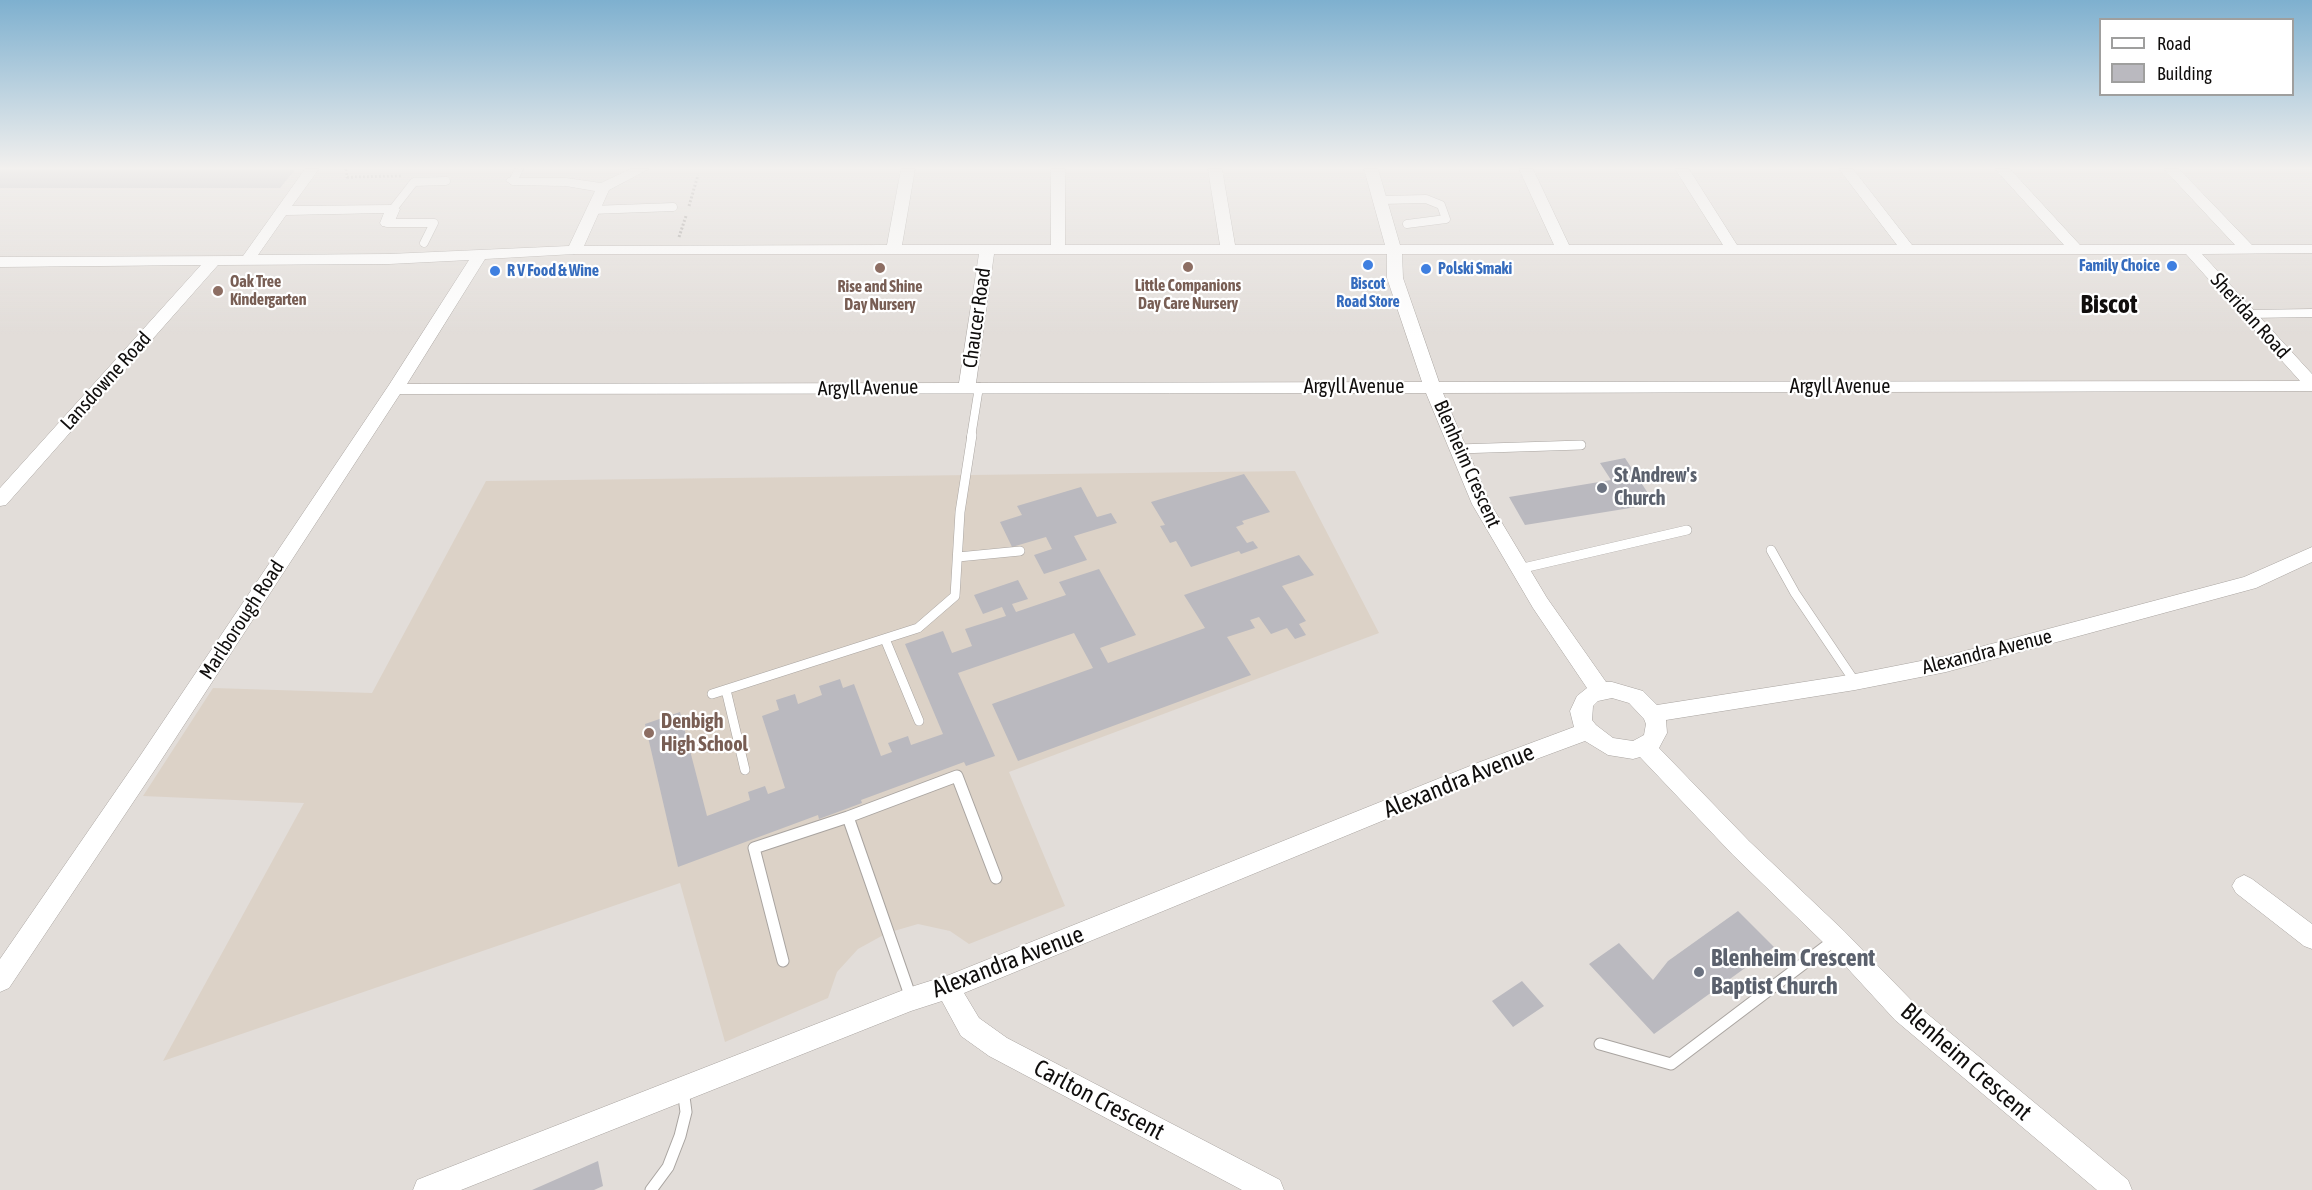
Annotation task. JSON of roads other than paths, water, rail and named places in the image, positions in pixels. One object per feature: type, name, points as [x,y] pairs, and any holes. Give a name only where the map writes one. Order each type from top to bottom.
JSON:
[{"type":"street","points":[[248,260],[273,225]]},
{"type":"street","points":[[574,250],[585,225]]},
{"type":"street","points":[[894,249],[898,225]]},
{"type":"street","points":[[1058,225],[1058,249]]},
{"type":"street","points":[[1224,225],[1228,249]]},
{"type":"street","name":"Blenheim Crescent","points":[[1388,225],[1394,249],[1395,278],[1432,387],[1480,504],[1519,569],[1601,691]]},
{"type":"street","points":[[1552,225],[1563,249]]},
{"type":"street","points":[[1717,225],[1732,248]]},
{"type":"street","points":[[1889,225],[1907,248]]},
{"type":"street","points":[[2053,225],[2075,248]]},
{"type":"street","points":[[2224,225],[2247,248]]},
{"type":"street","name":"Sheridan Road","points":[[2188,248],[2312,385]]},
{"type":"street","name":"Chaucer Road","points":[[973,387],[987,249]]},
{"type":"street","points":[[0,262],[389,259],[574,250],[2312,249]]},
{"type":"street","name":"Marlborough Road","points":[[0,980],[148,762],[396,388],[479,256]]},
{"type":"street","name":"Lansdowne Road","points":[[0,500],[212,262]]},
{"type":"street","name":"Argyll Avenue","points":[[396,388],[2312,385]]},
{"type":"street","name":"Alexandra Avenue","points":[[1653,714],[1855,682],[1946,664],[2249,583],[2312,554]]},
{"type":"street","points":[[1601,691],[1624,692],[1646,705],[1657,724],[1652,741],[1644,747],[1620,750],[1608,746],[1588,731],[1582,721],[1581,711],[1584,702],[1591,695],[1601,691]]},
{"type":"street","name":"Alexandra Avenue","points":[[427,1190],[911,999],[950,987],[1488,768],[1588,731]]},
{"type":"street","name":"Blenheim Crescent","points":[[1644,747],[1741,848],[1836,939],[1904,1011],[2118,1190]]},
{"type":"street","points":[[2244,886],[2312,938]]},
{"type":"street","name":"Carlton Crescent","points":[[950,987],[956,1005],[970,1027],[998,1047],[1270,1190]]},
{"type":"lane","points":[[424,243],[434,225]]},
{"type":"lane","points":[[2249,314],[2312,313]]},
{"type":"lane","points":[[712,694],[918,628],[955,596],[960,512],[973,387]]},
{"type":"lane","points":[[1458,449],[1581,445]]},
{"type":"lane","points":[[1519,569],[1687,530]]},
{"type":"lane","points":[[1771,550],[1795,593],[1855,682]]},
{"type":"lane","points":[[958,557],[1020,551]]},
{"type":"lane","points":[[885,639],[919,721]]},
{"type":"lane","points":[[726,690],[745,770]]},
{"type":"lane","points":[[783,962],[754,848],[848,817],[957,776],[996,878]]},
{"type":"lane","points":[[848,817],[911,999]]},
{"type":"lane","points":[[1600,1044],[1671,1064],[1836,939]]},
{"type":"lane","points":[[651,1190],[668,1167],[680,1136],[686,1112],[683,1089]]},
{"type":"place","name":"Biscot Road Store","points":[[1368,265]]},
{"type":"place","name":"Family Choice","points":[[2172,266]]},
{"type":"place","name":"Little Companions Day Care Nursery","points":[[1188,267]]},
{"type":"place","name":"Rise and Shine Day Nursery","points":[[880,268]]},
{"type":"place","name":"Polski Smaki","points":[[1426,269]]},
{"type":"place","name":"R V Food & Wine","points":[[495,271]]},
{"type":"place","name":"Oak Tree Kindergarten","points":[[218,291]]},
{"type":"place","name":"St Andrew's Church","points":[[1602,488]]},
{"type":"place","name":"Denbigh High School","points":[[649,733]]},
{"type":"place","name":"Blenheim Crescent Baptist Church","points":[[1699,972]]},
{"type":"district","name":"Biscot","points":[[2109,305]]}]
